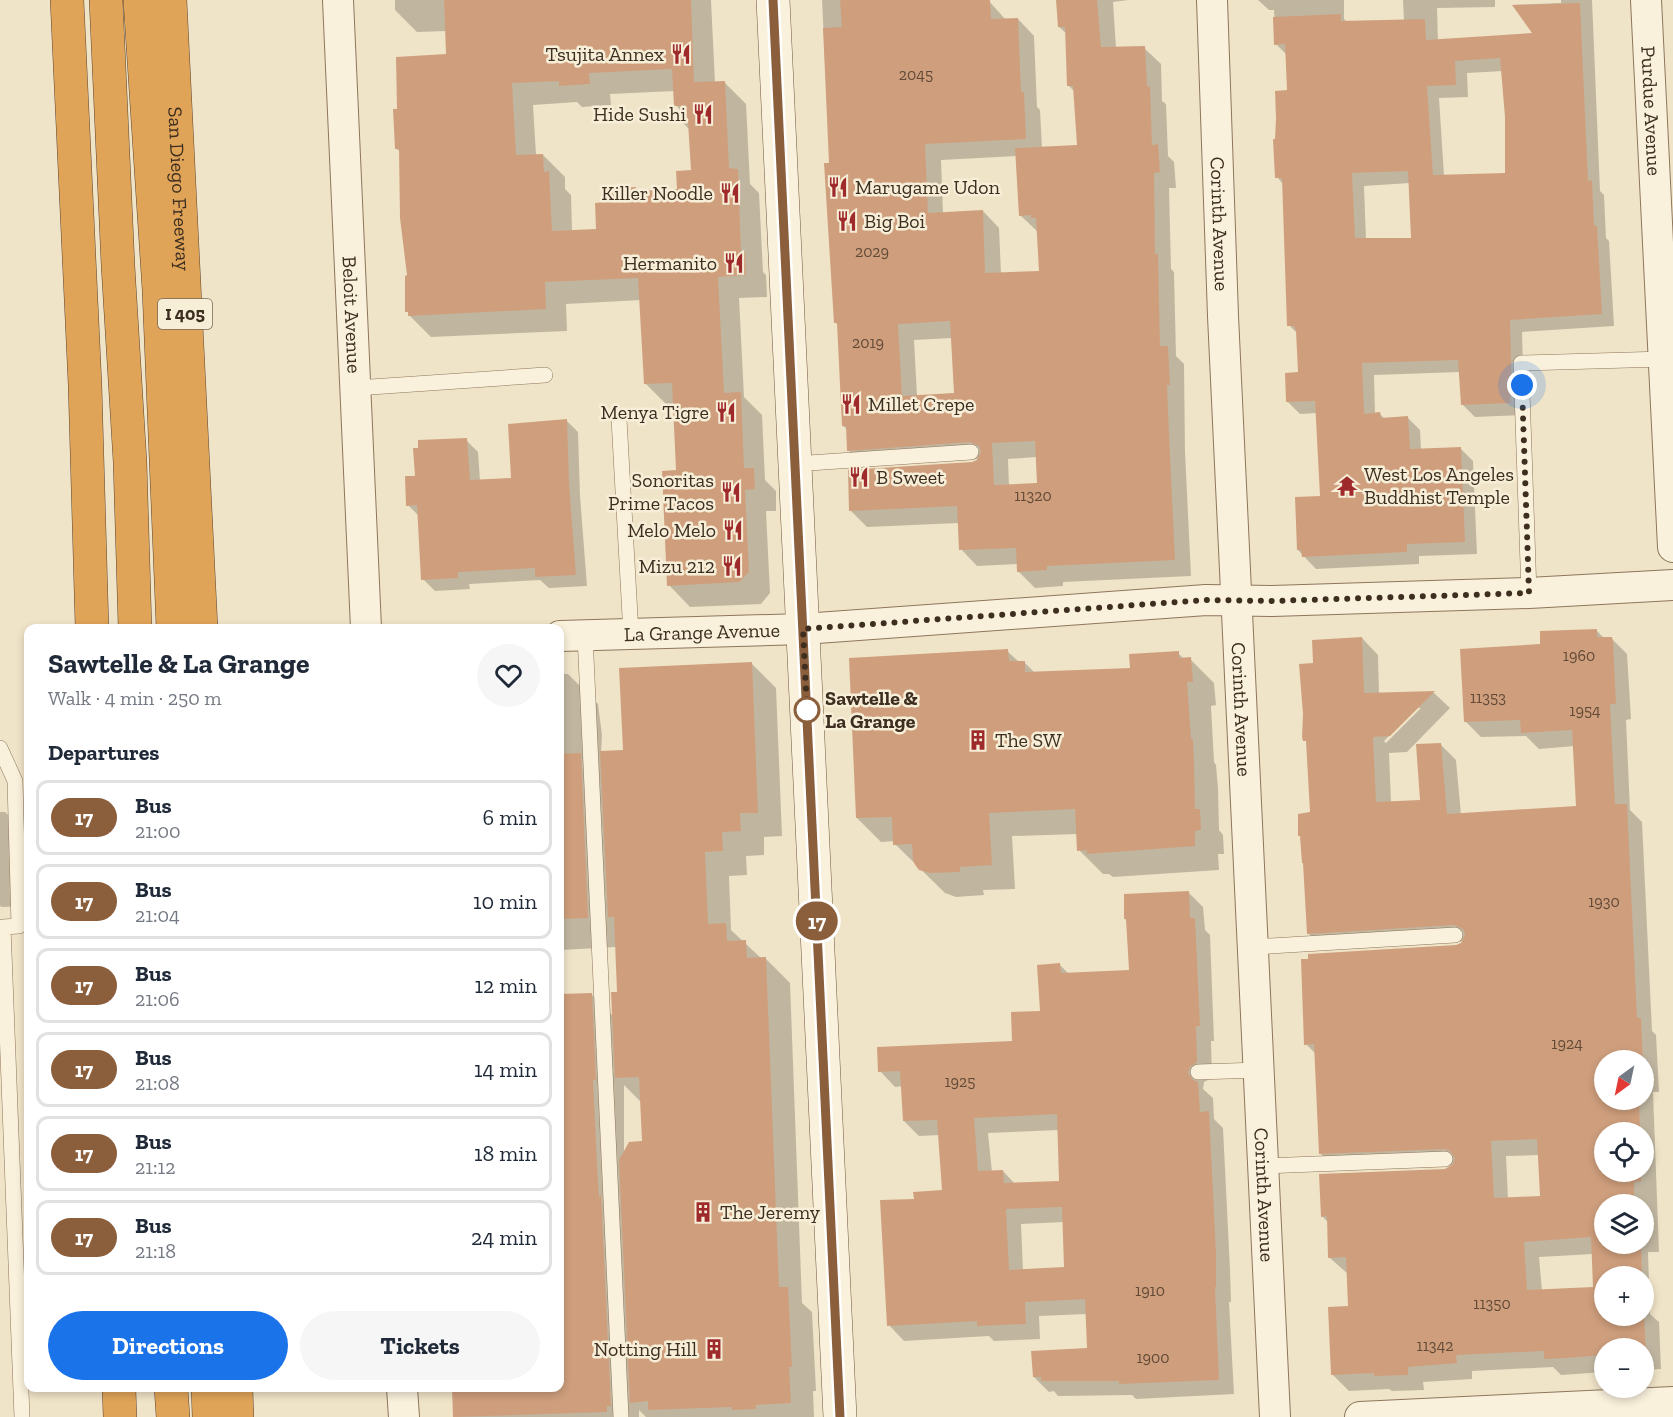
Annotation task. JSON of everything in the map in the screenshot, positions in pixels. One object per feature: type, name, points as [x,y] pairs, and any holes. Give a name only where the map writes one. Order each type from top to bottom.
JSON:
[{"type":"highway","points":[[68,0],[93,624]]},
{"type":"highway","points":[[106,0],[118,266],[130,462],[135,624]]},
{"type":"highway","points":[[140,0],[159,290],[173,624]]},
{"type":"highway","name":"San Diego Freeway","points":[[170,0],[201,624]]},
{"type":"highway","points":[[119,1392],[120,1417]]},
{"type":"highway","points":[[171,1392],[173,1417]]},
{"type":"highway","points":[[208,1392],[209,1417]]},
{"type":"highway","points":[[236,1392],[237,1417]]},
{"type":"street","name":"Beloit Avenue","points":[[338,0],[366,624]]},
{"type":"street","points":[[773,0],[840,1417]]},
{"type":"street","name":"Corinth Avenue","points":[[1212,0],[1223,316],[1275,1417]]},
{"type":"street","name":"Purdue Avenue","points":[[1646,0],[1673,547]]},
{"type":"street","name":"La Grange Avenue","points":[[572,635],[803,629],[1206,600],[1238,602],[1529,593],[1673,585]]},
{"type":"street","points":[[402,1392],[404,1417]]},
{"type":"street","points":[[1360,1417],[1501,1414],[1673,1402]]},
{"type":"lane","points":[[1529,593],[1521,363],[1664,359]]},
{"type":"lane","points":[[356,388],[545,375]]},
{"type":"lane","points":[[619,419],[631,634]]},
{"type":"lane","points":[[794,464],[971,452]]},
{"type":"lane","points":[[572,635],[621,1417]]},
{"type":"lane","points":[[0,748],[15,781],[19,926],[3,927],[22,1417]]},
{"type":"lane","points":[[1253,947],[1455,935]]},
{"type":"lane","points":[[1198,1072],[1259,1070]]},
{"type":"lane","points":[[1264,1166],[1445,1159]]},
{"type":"building","points":[[444,0],[691,0],[694,82],[725,81],[729,168],[738,169],[741,252],[745,252],[746,275],[718,277],[724,393],[741,392],[744,468],[754,468],[755,489],[745,490],[749,572],[739,582],[667,586],[662,471],[676,470],[672,383],[644,384],[638,278],[545,282],[546,309],[408,316],[408,312],[405,312],[405,276],[407,275],[400,218],[399,149],[395,149],[393,109],[397,109],[396,57],[446,54]],"holes":[[[672,69],[674,106],[680,106],[680,122],[688,122],[691,170],[676,171],[677,189],[636,191],[636,187],[604,189],[604,202],[595,203],[596,229],[552,231],[549,171],[544,172],[543,154],[516,155],[512,83],[559,81],[559,86],[590,84],[589,73]]]},
{"type":"building","points":[[840,0],[990,0],[991,19],[1018,18],[1021,92],[1024,92],[1026,139],[925,144],[928,213],[983,210],[985,273],[1039,271],[1036,218],[1031,218],[1031,215],[1019,216],[1015,148],[1077,145],[1073,86],[1067,86],[1065,27],[1058,27],[1056,0],[1097,0],[1101,47],[1145,46],[1147,87],[1150,86],[1152,145],[1158,144],[1160,172],[1154,173],[1155,254],[1158,254],[1160,346],[1168,346],[1170,385],[1167,385],[1175,560],[1047,566],[1047,570],[1017,572],[1016,548],[959,550],[957,506],[849,511],[848,470],[972,462],[977,460],[981,452],[979,446],[970,442],[847,451],[846,426],[842,426],[837,323],[834,323],[824,163],[829,163],[823,28],[842,27]],"holes":[[[950,321],[954,393],[902,396],[898,324]],[[1035,441],[1037,483],[994,485],[992,443]]]},
{"type":"building","points":[[1580,3],[1588,181],[1592,180],[1594,226],[1597,226],[1602,314],[1510,320],[1511,403],[1461,405],[1458,360],[1362,363],[1364,414],[1380,412],[1381,418],[1408,416],[1410,449],[1461,447],[1465,542],[1407,544],[1407,552],[1302,557],[1301,550],[1297,550],[1295,497],[1320,496],[1315,401],[1286,402],[1285,373],[1298,372],[1296,331],[1294,326],[1287,326],[1282,178],[1275,178],[1273,139],[1275,139],[1276,118],[1275,91],[1287,90],[1285,44],[1274,45],[1273,17],[1341,14],[1341,21],[1425,19],[1426,40],[1532,33],[1512,5]],"holes":[[[1500,58],[1505,117],[1505,173],[1433,175],[1427,86],[1456,85],[1455,61]],[[1408,171],[1411,238],[1355,238],[1352,173]]]},
{"type":"building","points":[[567,419],[576,575],[535,577],[535,568],[458,572],[458,578],[421,580],[417,505],[406,506],[405,476],[415,476],[413,448],[418,448],[418,440],[467,438],[470,480],[511,478],[508,424]]},
{"type":"building","points":[[1597,629],[1597,637],[1612,637],[1613,642],[1616,704],[1610,704],[1615,804],[1627,804],[1637,1018],[1641,1018],[1643,1050],[1594,1050],[1594,1110],[1639,1110],[1640,1122],[1594,1122],[1594,1182],[1634,1182],[1634,1194],[1594,1194],[1594,1254],[1641,1254],[1642,1266],[1594,1266],[1594,1326],[1645,1326],[1645,1338],[1594,1338],[1594,1356],[1544,1359],[1544,1351],[1456,1355],[1457,1363],[1408,1367],[1408,1375],[1374,1376],[1374,1373],[1331,1375],[1328,1307],[1348,1306],[1346,1257],[1328,1258],[1327,1216],[1321,1217],[1319,1174],[1445,1169],[1453,1164],[1455,1158],[1450,1151],[1445,1149],[1319,1154],[1314,1044],[1304,1045],[1301,959],[1308,959],[1308,954],[1456,945],[1461,943],[1465,935],[1463,929],[1454,925],[1307,934],[1298,814],[1310,812],[1306,741],[1303,741],[1302,737],[1303,714],[1299,664],[1313,663],[1312,640],[1362,637],[1364,693],[1435,691],[1390,736],[1373,737],[1376,802],[1420,800],[1416,744],[1441,743],[1447,814],[1576,806],[1572,730],[1521,733],[1520,720],[1464,722],[1460,649],[1540,644],[1540,631]],"holes":[[[1537,1139],[1540,1196],[1494,1198],[1491,1141]],[[1591,1237],[1593,1287],[1527,1290],[1524,1242]]]},
{"type":"building","name":"The SW","points":[[1008,649],[1009,661],[1025,661],[1025,672],[1130,668],[1129,654],[1179,651],[1179,658],[1191,657],[1193,682],[1187,682],[1191,739],[1193,739],[1195,809],[1200,809],[1201,830],[1195,831],[1195,846],[1087,854],[1087,850],[1077,851],[1075,809],[989,813],[992,865],[960,867],[960,872],[930,873],[919,870],[916,866],[913,861],[912,844],[893,845],[892,817],[856,818],[849,658]]},
{"type":"building","points":[[752,662],[758,813],[740,813],[741,831],[722,832],[723,851],[705,852],[708,924],[726,923],[727,941],[746,940],[747,958],[766,957],[779,1287],[788,1287],[792,1367],[789,1367],[791,1403],[756,1405],[756,1409],[732,1410],[732,1407],[648,1410],[648,1401],[630,1403],[619,1160],[629,1142],[642,1141],[639,1077],[615,1078],[611,992],[617,992],[614,917],[608,917],[600,751],[623,750],[619,668]]},
{"type":"building","points":[[581,753],[588,918],[564,919],[564,754]]},
{"type":"building","points":[[1189,891],[1190,918],[1195,918],[1200,1026],[1196,1026],[1197,1062],[1190,1067],[1188,1073],[1193,1080],[1198,1082],[1200,1112],[1209,1111],[1219,1380],[1119,1384],[1119,1381],[1041,1381],[1041,1377],[1033,1377],[1031,1351],[1087,1348],[1085,1299],[1025,1302],[1026,1324],[977,1326],[977,1321],[887,1326],[880,1200],[914,1199],[913,1192],[942,1190],[937,1120],[903,1121],[900,1071],[878,1072],[877,1047],[1012,1041],[1011,1012],[1040,1011],[1037,965],[1060,963],[1061,973],[1129,970],[1124,894]],"holes":[[[1057,1114],[1059,1181],[1004,1183],[1003,1170],[978,1171],[974,1118]],[[1062,1207],[1064,1267],[1009,1270],[1006,1209]]]},
{"type":"building","points":[[592,993],[596,1080],[593,1080],[611,1406],[607,1406],[607,1412],[453,1417],[452,1392],[564,1392],[564,994]]},
{"type":"bus line","name":"17","points":[[773,0],[840,1417]]},
{"type":"place","name":"Tsujita Annex","points":[[681,54]]},
{"type":"place","name":"Hide Sushi","points":[[703,114]]},
{"type":"place","name":"Marugame Udon","points":[[838,187]]},
{"type":"place","name":"Killer Noodle","points":[[730,193]]},
{"type":"place","name":"Big Boi","points":[[847,221]]},
{"type":"place","name":"Hermanito","points":[[734,263]]},
{"type":"place","name":"Millet Crepe","points":[[851,404]]},
{"type":"place","name":"Menya Tigre","points":[[726,412]]},
{"type":"place","name":"B Sweet","points":[[859,477]]},
{"type":"place","name":"West Los Angeles Buddhist Temple","points":[[1347,486]]},
{"type":"place","name":"Sonoritas Prime Tacos","points":[[731,492]]},
{"type":"place","name":"Melo Melo","points":[[733,530]]},
{"type":"place","name":"Mizu 212","points":[[732,566]]},
{"type":"place","name":"Sawtelle & La Grange","points":[[807,710]]},
{"type":"place","name":"The SW","points":[[978,740]]},
{"type":"place","name":"The Jeremy","points":[[703,1212]]},
{"type":"place","name":"Notting Hill","points":[[714,1349]]},
{"type":"route","points":[[807,710],[803,629],[1206,600],[1238,602],[1529,593],[1522,385]]}]
